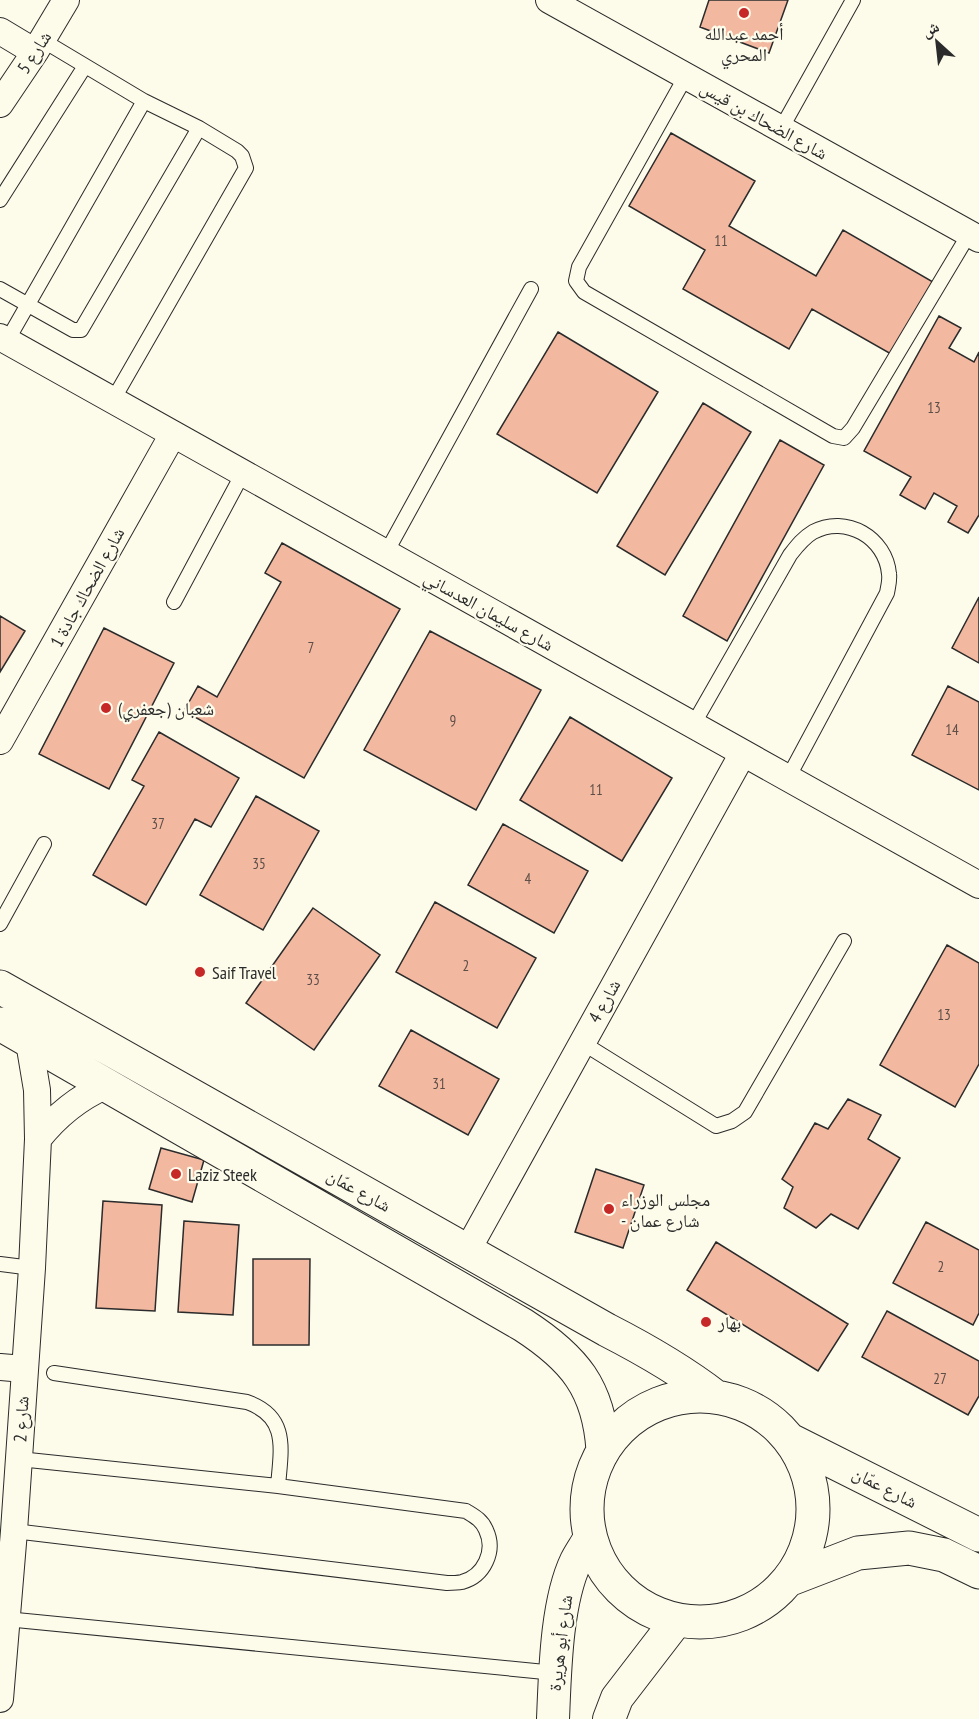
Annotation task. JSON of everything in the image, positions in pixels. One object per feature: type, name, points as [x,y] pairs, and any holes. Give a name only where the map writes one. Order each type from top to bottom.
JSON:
[{"type":"main road","name":"شارع عمّان","points":[[0,987],[666,1361],[716,1397]]},
{"type":"main road","name":"شارع عمّان","points":[[0,1024],[544,1339],[568,1361],[587,1388],[602,1429],[603,1450]]},
{"type":"main road","points":[[689,1396],[716,1397],[744,1404],[769,1419],[790,1440],[803,1461],[811,1485],[814,1510],[810,1535],[802,1559],[788,1580],[770,1597],[749,1611],[726,1619],[702,1622],[677,1620],[653,1612],[632,1599],[614,1582],[600,1561],[590,1537],[587,1515],[588,1493],[603,1450],[620,1430],[640,1414],[664,1402],[689,1396]]},
{"type":"main road","name":"شارع عمّان","points":[[790,1440],[976,1526]]},
{"type":"main road","points":[[788,1580],[858,1553],[909,1548],[945,1555],[979,1572]]},
{"type":"street","name":"شارع 5","points":[[0,104],[39,46],[66,0]]},
{"type":"street","name":"شارع الضحاك بن قيس","points":[[549,0],[974,236]]},
{"type":"street","points":[[0,31],[39,46]]},
{"type":"street","name":"شارع سليمان العدساني","points":[[3,339],[979,885]]},
{"type":"street","name":"شارع الضحاك جادة 1","points":[[0,741],[173,434]]},
{"type":"street","name":"شارع 4","points":[[467,1251],[743,753]]},
{"type":"street","name":"شارع 2","points":[[0,1699],[19,1459],[12,1368],[32,1268],[38,1139],[37,1090],[29,1042]]},
{"type":"street","points":[[38,1139],[75,1102],[105,1086]]},
{"type":"street","name":"شارع أبو هريرة","points":[[553,1719],[562,1605],[576,1561],[590,1537]]},
{"type":"street","points":[[609,1719],[617,1698],[677,1620]]},
{"type":"lane","points":[[781,129],[853,0]]},
{"type":"lane","points":[[39,46],[85,66],[144,101],[199,128],[237,151],[242,156],[246,168],[113,400]]},
{"type":"lane","points":[[0,200],[85,66]]},
{"type":"lane","points":[[686,76],[579,267],[576,281],[584,292],[833,436],[844,438],[853,428],[974,236]]},
{"type":"lane","points":[[3,339],[27,305],[144,101]]},
{"type":"lane","points":[[0,290],[73,330],[81,330],[199,128]]},
{"type":"lane","points":[[386,553],[531,289]]},
{"type":"lane","points":[[174,602],[243,473]]},
{"type":"lane","points":[[693,725],[790,555],[801,541],[815,531],[831,526],[849,526],[865,533],[878,544],[886,560],[890,576],[887,593],[788,778]]},
{"type":"lane","points":[[0,924],[44,844]]},
{"type":"lane","points":[[581,1042],[716,1126],[732,1121],[745,1112],[844,941]]},
{"type":"lane","points":[[0,1264],[32,1268]]},
{"type":"lane","points":[[54,1373],[248,1402],[257,1406],[273,1419],[281,1439],[278,1486]]},
{"type":"lane","points":[[14,1531],[447,1583],[461,1582],[474,1577],[484,1568],[489,1555],[490,1542],[486,1528],[466,1511],[278,1486],[19,1459]]},
{"type":"lane","points":[[6,1619],[555,1673]]},
{"type":"building","name":"أحمد عبدالله المحري","points":[[709,0],[788,0],[769,53],[700,27]]},
{"type":"building","points":[[671,133],[755,181],[729,226],[816,276],[843,230],[933,282],[891,354],[812,309],[789,349],[683,289],[705,250],[629,206]]},
{"type":"building","points":[[939,316],[961,328],[949,348],[974,362],[979,352],[979,515],[968,533],[948,522],[957,506],[934,493],[925,509],[900,495],[911,477],[864,451]]},
{"type":"building","points":[[558,332],[658,392],[597,493],[497,434]]},
{"type":"building","points":[[703,403],[751,432],[665,575],[617,546]]},
{"type":"building","points":[[780,440],[824,465],[727,641],[683,616]]},
{"type":"building","points":[[282,543],[400,609],[304,778],[184,711],[198,686],[217,697],[281,582],[265,573]]},
{"type":"building","points":[[979,597],[979,663],[952,648]]},
{"type":"building","points":[[0,616],[25,631],[0,672]]},
{"type":"building","name":"شعبان (جعفري)","points":[[104,628],[174,663],[109,789],[39,754]]},
{"type":"building","points":[[430,631],[541,690],[476,810],[364,750]]},
{"type":"building","points":[[948,686],[979,702],[979,790],[912,755]]},
{"type":"building","points":[[570,717],[672,778],[622,861],[520,800]]},
{"type":"building","points":[[159,732],[239,778],[211,827],[195,819],[146,905],[93,875],[144,786],[132,780]]},
{"type":"building","points":[[256,796],[319,831],[263,930],[200,895]]},
{"type":"building","points":[[503,824],[588,871],[554,933],[468,885]]},
{"type":"building","points":[[435,902],[536,958],[497,1028],[396,972]]},
{"type":"building","points":[[313,908],[380,955],[314,1050],[246,1003]]},
{"type":"building","points":[[947,945],[979,963],[979,1064],[955,1107],[880,1065]]},
{"type":"building","points":[[411,1030],[499,1079],[468,1135],[379,1086]]},
{"type":"building","points":[[848,1099],[881,1115],[868,1139],[900,1158],[858,1229],[831,1214],[816,1228],[784,1208],[793,1187],[782,1179],[815,1123],[828,1129]]},
{"type":"building","name":"Laziz Steek","points":[[161,1148],[204,1160],[192,1202],[149,1189]]},
{"type":"building","name":"مجلس الوزراء - شارع عمان","points":[[596,1169],[644,1185],[623,1248],[575,1232]]},
{"type":"building","points":[[103,1201],[162,1205],[155,1311],[96,1308]]},
{"type":"building","points":[[184,1221],[239,1225],[233,1315],[178,1312]]},
{"type":"building","points":[[926,1222],[979,1250],[979,1313],[973,1325],[893,1283]]},
{"type":"building","points":[[716,1242],[848,1324],[818,1371],[687,1290]]},
{"type":"building","points":[[253,1259],[310,1259],[309,1345],[253,1345]]},
{"type":"building","points":[[887,1311],[979,1361],[979,1396],[968,1415],[862,1357]]},
{"type":"place","name":"أحمد عبدالله المحري","points":[[744,13]]},
{"type":"place","name":"شعبان (جعفري)","points":[[106,708]]},
{"type":"place","name":"Saif Travel","points":[[200,972]]},
{"type":"place","name":"Laziz Steek","points":[[176,1174]]},
{"type":"place","name":"مجلس الوزراء - شارع عمان","points":[[609,1209]]},
{"type":"place","name":"بهار","points":[[706,1322]]}]
